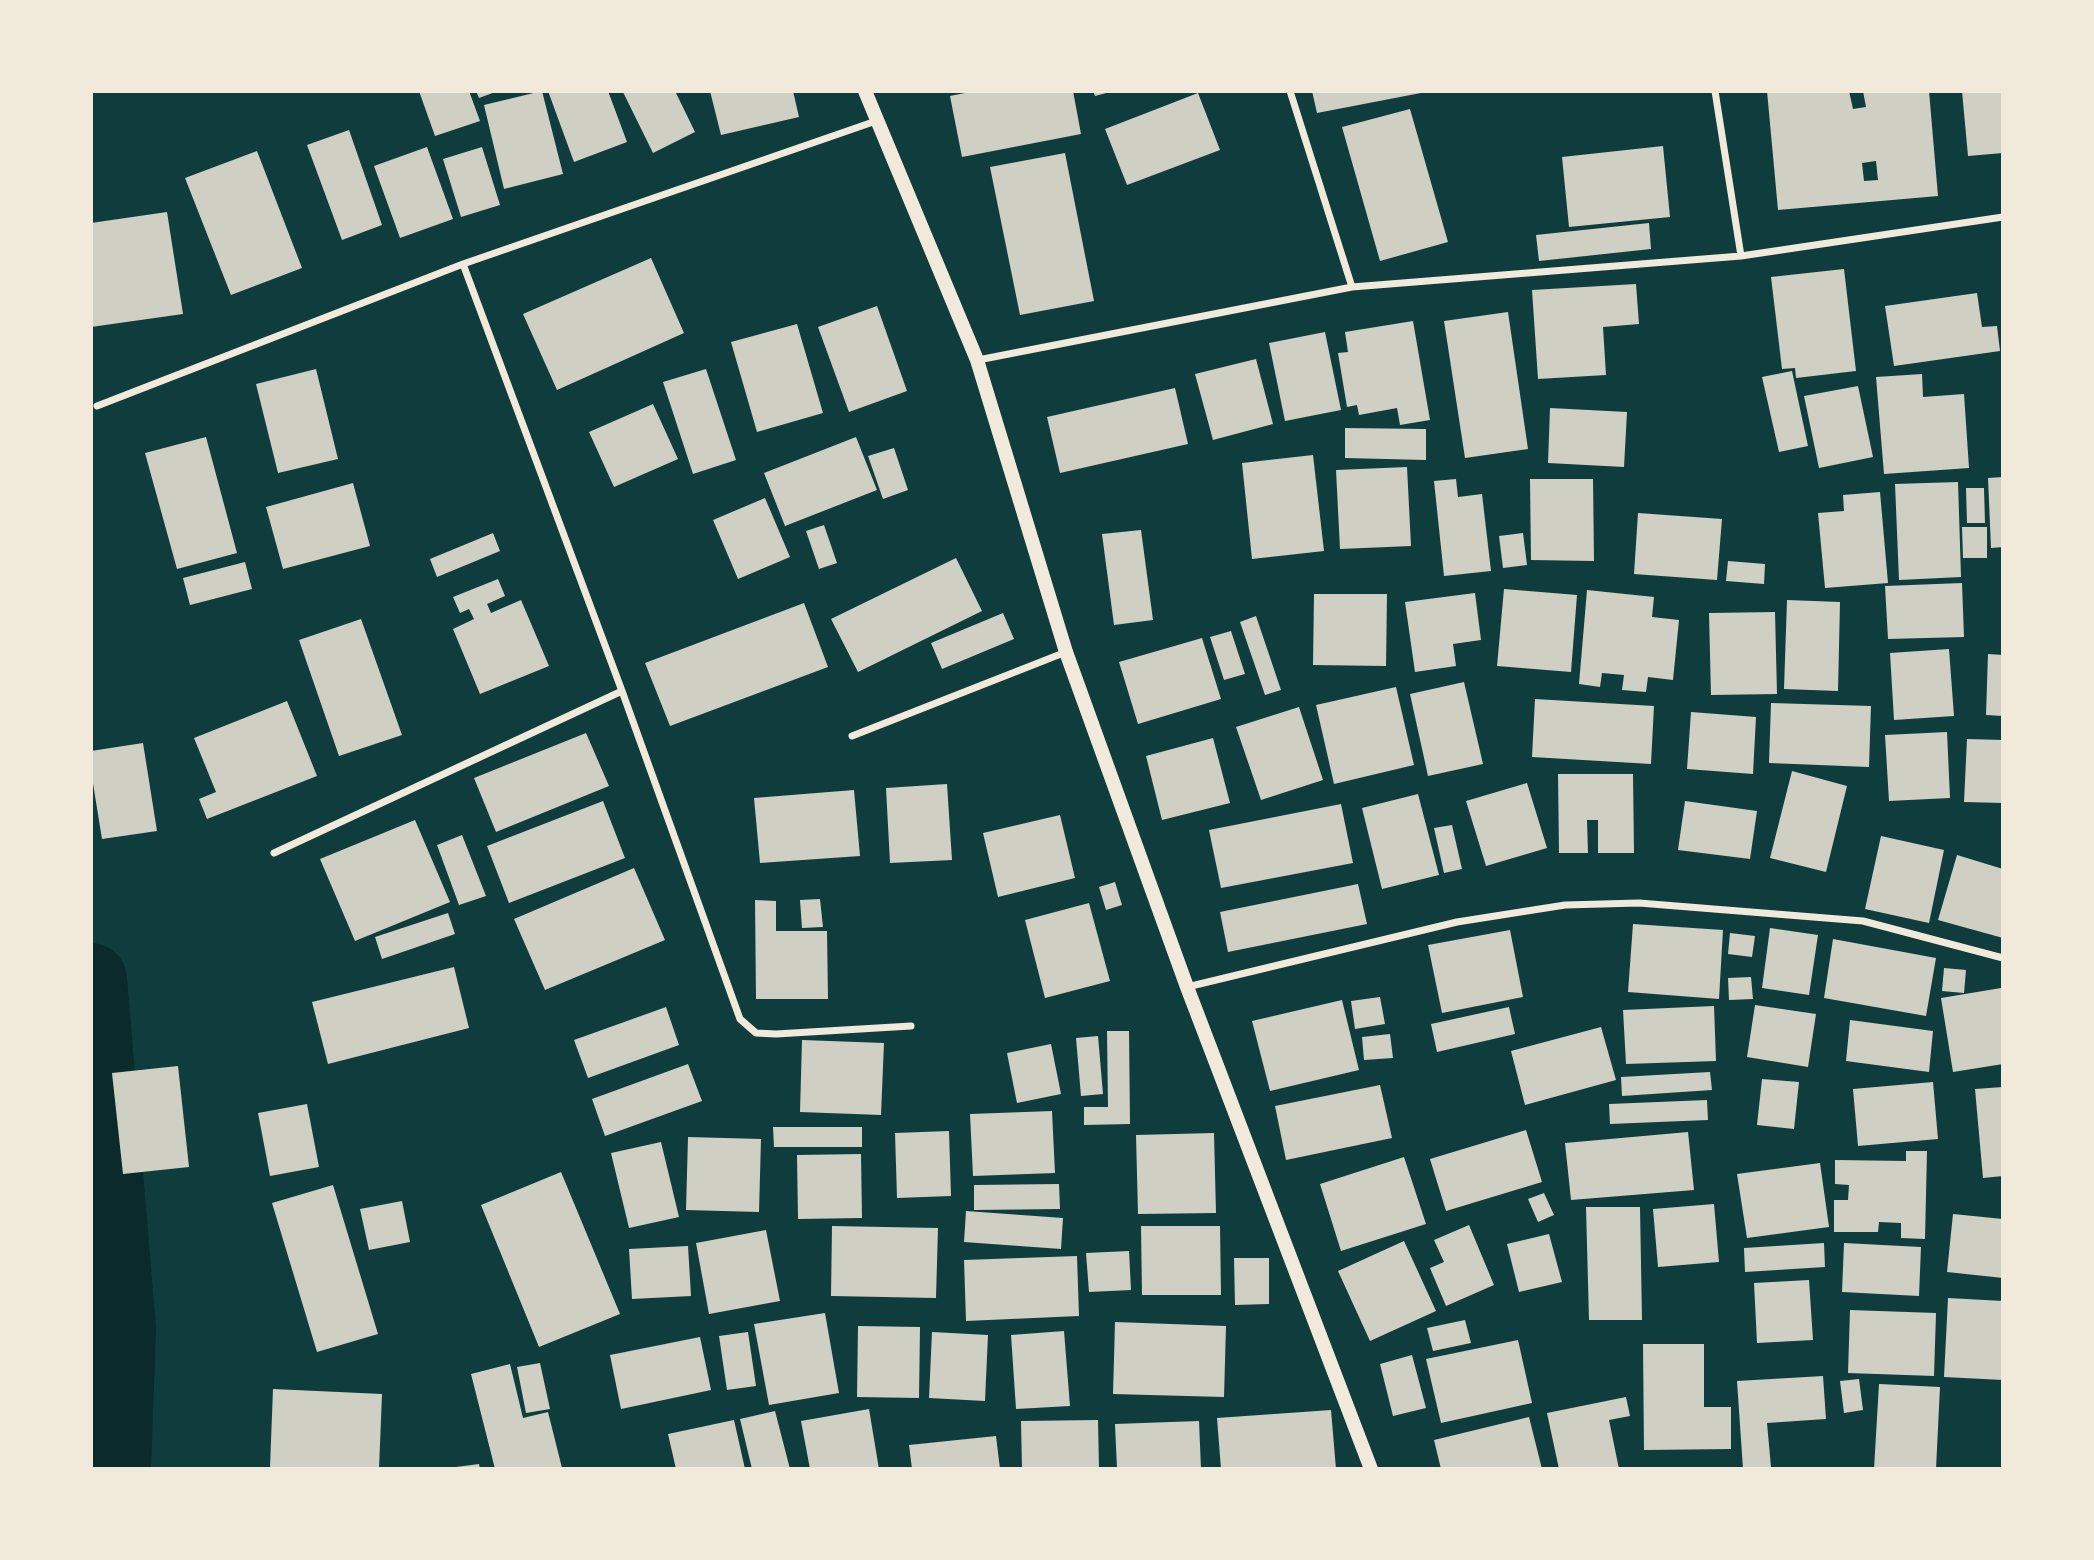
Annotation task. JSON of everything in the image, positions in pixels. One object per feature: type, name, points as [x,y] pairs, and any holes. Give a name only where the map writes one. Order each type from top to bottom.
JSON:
[{"type":"main road","points":[[865,91],[977,360],[1066,652],[1187,987],[1371,1469]]},
{"type":"street","points":[[1290,91],[1352,287]]},
{"type":"street","points":[[1715,91],[1741,256]]},
{"type":"street","points":[[97,406],[463,264],[876,121]]},
{"type":"street","points":[[977,360],[1352,287],[1741,256],[2003,217]]},
{"type":"street","points":[[463,264],[622,691],[740,1019],[755,1033],[776,1034],[911,1026]]},
{"type":"street","points":[[852,736],[1066,652]]},
{"type":"street","points":[[274,853],[622,691]]},
{"type":"street","points":[[1187,987],[1457,922],[1565,905],[1639,903],[1863,921],[2003,958]]},
{"type":"building","points":[[419,91],[469,91],[480,121],[435,136]]},
{"type":"building","points":[[476,91],[498,91],[479,98]]},
{"type":"building","points":[[542,91],[563,174],[504,189],[484,105]]},
{"type":"building","points":[[548,91],[608,91],[627,142],[574,162]]},
{"type":"building","points":[[675,91],[695,132],[653,153],[623,92]]},
{"type":"building","points":[[710,91],[793,91],[799,117],[721,135]]},
{"type":"building","points":[[975,91],[1073,91],[1081,134],[962,157],[950,96]]},
{"type":"building","points":[[1093,91],[1110,91],[1110,92],[1095,96]]},
{"type":"building","points":[[1312,91],[1426,91],[1426,92],[1317,113]]},
{"type":"building","points":[[1767,91],[1849,91],[1853,109],[1866,107],[1863,91],[1929,91],[1938,196],[1778,210]],"holes":[[[1876,161],[1878,180],[1864,181],[1862,163]]]},
{"type":"building","points":[[1962,91],[2003,91],[2003,153],[1968,156]]},
{"type":"building","points":[[1198,93],[1220,150],[1127,185],[1105,129]]},
{"type":"building","points":[[1410,109],[1448,242],[1380,261],[1342,127]]},
{"type":"building","points":[[349,130],[382,225],[342,240],[307,145]]},
{"type":"building","points":[[1663,146],[1670,217],[1569,227],[1562,157]]},
{"type":"building","points":[[427,147],[453,219],[400,238],[374,166]]},
{"type":"building","points":[[482,147],[500,205],[461,217],[443,159]]},
{"type":"building","points":[[257,151],[302,268],[231,295],[185,178]]},
{"type":"building","points":[[1065,153],[1094,301],[1020,315],[990,167]]},
{"type":"building","points":[[167,212],[183,314],[91,327],[91,223]]},
{"type":"building","points":[[1649,223],[1651,249],[1539,261],[1536,235]]},
{"type":"building","points":[[651,258],[684,333],[557,390],[523,314]]},
{"type":"building","points":[[1844,269],[1856,371],[1796,378],[1795,368],[1782,369],[1771,277]]},
{"type":"building","points":[[1636,284],[1639,324],[1603,327],[1606,375],[1538,379],[1532,290]]},
{"type":"building","points":[[1977,293],[1982,327],[1997,326],[2000,351],[1894,366],[1885,306]]},
{"type":"building","points":[[877,306],[907,391],[849,412],[818,327]]},
{"type":"building","points":[[1508,312],[1528,449],[1465,458],[1444,321]]},
{"type":"building","points":[[1413,321],[1430,420],[1400,425],[1397,408],[1359,415],[1357,405],[1347,407],[1338,353],[1348,352],[1345,332]]},
{"type":"building","points":[[797,324],[823,413],[757,432],[731,342]]},
{"type":"building","points":[[1325,332],[1341,410],[1285,421],[1269,343]]},
{"type":"building","points":[[1256,359],[1273,424],[1213,440],[1195,374]]},
{"type":"building","points":[[316,369],[338,459],[278,473],[256,384]]},
{"type":"building","points":[[706,369],[736,460],[693,474],[663,382]]},
{"type":"building","points":[[1792,371],[1808,446],[1779,452],[1762,377]]},
{"type":"building","points":[[1922,374],[1923,397],[1964,394],[1969,468],[1884,474],[1876,377]]},
{"type":"building","points":[[1858,386],[1873,457],[1819,468],[1804,396]]},
{"type":"building","points":[[1175,388],[1188,444],[1060,473],[1047,417]]},
{"type":"building","points":[[653,404],[678,459],[614,487],[589,432]]},
{"type":"building","points":[[1550,408],[1627,412],[1624,467],[1548,463]]},
{"type":"building","points":[[1345,428],[1426,429],[1426,460],[1345,458]]},
{"type":"building","points":[[206,437],[237,553],[177,569],[145,453]]},
{"type":"building","points":[[856,437],[877,490],[785,526],[764,473]]},
{"type":"building","points":[[894,448],[908,490],[883,499],[868,456]]},
{"type":"building","points":[[1313,455],[1324,551],[1252,559],[1242,463]]},
{"type":"building","points":[[1407,467],[1411,546],[1340,549],[1336,470]]},
{"type":"building","points":[[2003,477],[2003,547],[1991,548],[1988,478]]},
{"type":"building","points":[[1456,479],[1458,497],[1482,494],[1491,571],[1444,576],[1434,481]]},
{"type":"building","points":[[1530,479],[1593,479],[1594,561],[1531,560]]},
{"type":"building","points":[[1958,482],[1961,577],[1899,580],[1895,484]]},
{"type":"building","points":[[353,483],[370,546],[283,569],[266,507]]},
{"type":"building","points":[[1966,488],[1984,488],[1985,523],[1967,523]]},
{"type":"building","points":[[1880,492],[1888,583],[1825,588],[1818,513],[1844,511],[1843,495]]},
{"type":"building","points":[[765,498],[790,557],[738,579],[713,520]]},
{"type":"building","points":[[1638,513],[1722,519],[1717,580],[1634,574]]},
{"type":"building","points":[[824,525],[837,563],[819,569],[806,531]]},
{"type":"building","points":[[1962,527],[1987,527],[1987,558],[1963,558]]},
{"type":"building","points":[[1141,530],[1153,620],[1114,625],[1102,534]]},
{"type":"building","points":[[493,533],[500,551],[437,577],[430,559]]},
{"type":"building","points":[[1523,533],[1527,565],[1503,568],[1499,536]]},
{"type":"building","points":[[956,558],[982,611],[858,672],[831,619]]},
{"type":"building","points":[[1728,561],[1765,564],[1764,584],[1726,581]]},
{"type":"building","points":[[245,562],[252,589],[190,605],[183,578]]},
{"type":"building","points":[[498,579],[505,596],[487,604],[491,613],[521,600],[549,666],[480,694],[453,629],[474,619],[469,609],[460,613],[453,597]]},
{"type":"building","points":[[1962,583],[1964,637],[1888,639],[1885,586]]},
{"type":"building","points":[[1504,589],[1577,595],[1571,672],[1497,666]]},
{"type":"building","points":[[1587,590],[1654,597],[1652,617],[1679,620],[1673,680],[1648,677],[1646,692],[1622,690],[1624,675],[1602,673],[1600,687],[1579,684]]},
{"type":"building","points":[[1475,593],[1481,640],[1453,644],[1456,666],[1415,672],[1405,602]]},
{"type":"building","points":[[1314,594],[1387,594],[1386,666],[1313,665]]},
{"type":"building","points":[[1787,600],[1840,602],[1838,691],[1784,689]]},
{"type":"building","points":[[804,603],[828,667],[670,726],[645,663]]},
{"type":"building","points":[[1775,612],[1777,694],[1711,695],[1709,613]]},
{"type":"building","points":[[1003,613],[1014,639],[942,669],[931,643]]},
{"type":"building","points":[[1256,616],[1281,690],[1265,695],[1240,622]]},
{"type":"building","points":[[361,619],[402,735],[339,756],[299,640]]},
{"type":"building","points":[[1231,631],[1245,674],[1224,680],[1210,637]]},
{"type":"building","points":[[1202,638],[1221,699],[1138,724],[1119,662]]},
{"type":"building","points":[[1949,649],[1954,716],[1894,720],[1890,653]]},
{"type":"building","points":[[1988,654],[2003,655],[2003,716],[1986,715]]},
{"type":"building","points":[[1464,682],[1483,764],[1428,776],[1410,694]]},
{"type":"building","points":[[1396,687],[1414,765],[1334,784],[1316,705]]},
{"type":"building","points":[[1535,699],[1654,706],[1651,764],[1532,757]]},
{"type":"building","points":[[287,701],[317,776],[207,819],[199,799],[216,792],[194,738]]},
{"type":"building","points":[[1771,703],[1871,706],[1869,767],[1769,763]]},
{"type":"building","points":[[1299,707],[1323,780],[1261,800],[1236,727]]},
{"type":"building","points":[[1691,712],[1756,717],[1753,774],[1687,769]]},
{"type":"building","points":[[1947,732],[1950,798],[1889,801],[1885,735]]},
{"type":"building","points":[[586,733],[609,786],[496,832],[474,778]]},
{"type":"building","points":[[1213,738],[1230,803],[1162,820],[1146,756]]},
{"type":"building","points":[[1967,739],[2003,740],[2003,803],[1964,802]]},
{"type":"building","points":[[143,743],[157,831],[102,839],[91,771],[91,751]]},
{"type":"building","points":[[1792,771],[1847,786],[1826,872],[1770,858]]},
{"type":"building","points":[[1558,774],[1633,774],[1634,853],[1598,853],[1598,820],[1587,820],[1588,853],[1559,853]]},
{"type":"building","points":[[1527,783],[1547,848],[1486,866],[1466,801]]},
{"type":"building","points":[[947,784],[952,860],[890,863],[886,788]]},
{"type":"building","points":[[854,790],[860,856],[760,863],[754,798]]},
{"type":"building","points":[[1418,794],[1439,875],[1382,889],[1362,808]]},
{"type":"building","points":[[603,801],[625,858],[509,903],[487,846]]},
{"type":"building","points":[[1685,801],[1757,811],[1750,859],[1678,850]]},
{"type":"building","points":[[1341,804],[1353,863],[1221,888],[1209,830]]},
{"type":"building","points":[[1060,815],[1075,878],[998,897],[983,833]]},
{"type":"building","points":[[415,820],[450,902],[355,941],[320,859]]},
{"type":"building","points":[[1452,825],[1462,869],[1444,873],[1434,828]]},
{"type":"building","points":[[462,835],[486,896],[459,905],[437,845]]},
{"type":"building","points":[[1881,836],[1944,850],[1929,923],[1865,909]]},
{"type":"building","points":[[1957,855],[2003,869],[2003,938],[1938,920]]},
{"type":"building","points":[[634,868],[665,940],[545,990],[514,919]]},
{"type":"building","points":[[1115,882],[1122,905],[1106,910],[1099,887]]},
{"type":"building","points":[[1358,884],[1367,924],[1228,952],[1220,912]]},
{"type":"building","points":[[820,899],[823,927],[802,928],[800,900]]},
{"type":"building","points":[[755,900],[776,901],[776,931],[827,931],[828,999],[756,999]]},
{"type":"building","points":[[1089,903],[1110,981],[1045,998],[1025,920]]},
{"type":"building","points":[[448,913],[455,934],[382,959],[375,937]]},
{"type":"building","points":[[1633,924],[1723,930],[1719,999],[1628,992]]},
{"type":"building","points":[[1770,928],[1818,935],[1809,995],[1762,988]]},
{"type":"building","points":[[1510,930],[1523,997],[1442,1013],[1428,945]]},
{"type":"building","points":[[1730,933],[1755,936],[1752,957],[1728,954]]},
{"type":"building","points":[[1833,939],[1936,958],[1926,1016],[1824,998]]},
{"type":"building","points":[[454,967],[469,1028],[328,1064],[312,1002]]},
{"type":"building","points":[[1944,968],[1966,970],[1964,993],[1942,991]]},
{"type":"building","points":[[1751,977],[1753,999],[1729,1000],[1728,978]]},
{"type":"building","points":[[2001,988],[2003,1064],[1953,1072],[1941,998]]},
{"type":"building","points":[[1380,997],[1385,1024],[1355,1029],[1351,1001]]},
{"type":"building","points":[[1342,1000],[1359,1070],[1270,1091],[1252,1021]]},
{"type":"building","points":[[1755,1005],[1816,1014],[1808,1067],[1747,1057]]},
{"type":"building","points":[[1714,1006],[1716,1061],[1626,1064],[1623,1010]]},
{"type":"building","points":[[666,1007],[679,1045],[588,1078],[574,1040]]},
{"type":"building","points":[[1509,1007],[1515,1034],[1437,1052],[1431,1024]]},
{"type":"building","points":[[1850,1020],[1933,1031],[1929,1072],[1846,1061]]},
{"type":"building","points":[[1601,1027],[1616,1080],[1525,1105],[1511,1051]]},
{"type":"building","points":[[1107,1031],[1129,1031],[1130,1124],[1084,1125],[1084,1107],[1108,1107]]},
{"type":"building","points":[[1390,1034],[1393,1058],[1364,1060],[1362,1037]]},
{"type":"building","points":[[1098,1036],[1103,1094],[1081,1096],[1076,1038]]},
{"type":"building","points":[[802,1040],[884,1043],[881,1115],[800,1112]]},
{"type":"building","points":[[1051,1044],[1061,1094],[1017,1103],[1007,1053]]},
{"type":"building","points":[[688,1064],[702,1101],[605,1136],[592,1099]]},
{"type":"building","points":[[178,1066],[189,1167],[123,1174],[112,1073]]},
{"type":"building","points":[[1710,1072],[1712,1090],[1622,1096],[1621,1077]]},
{"type":"building","points":[[1762,1079],[1799,1082],[1794,1129],[1757,1125]]},
{"type":"building","points":[[1933,1082],[1938,1139],[1858,1146],[1853,1089]]},
{"type":"building","points":[[1380,1085],[1392,1138],[1286,1160],[1275,1106]]},
{"type":"building","points":[[2003,1087],[2003,1176],[1983,1178],[1975,1089]]},
{"type":"building","points":[[1707,1100],[1708,1120],[1610,1124],[1609,1104]]},
{"type":"building","points":[[307,1104],[319,1167],[270,1176],[258,1113]]},
{"type":"building","points":[[1052,1111],[1055,1173],[973,1176],[970,1114]]},
{"type":"building","points":[[773,1127],[862,1127],[862,1147],[774,1147]]},
{"type":"building","points":[[1526,1130],[1542,1182],[1446,1211],[1430,1159]]},
{"type":"building","points":[[949,1131],[951,1196],[897,1198],[895,1133]]},
{"type":"building","points":[[1688,1132],[1694,1190],[1571,1200],[1565,1143]]},
{"type":"building","points":[[1214,1133],[1216,1213],[1138,1214],[1136,1135]]},
{"type":"building","points":[[688,1137],[761,1139],[759,1212],[686,1210]]},
{"type":"building","points":[[661,1142],[679,1217],[629,1228],[611,1153]]},
{"type":"building","points":[[1906,1151],[1927,1151],[1925,1239],[1901,1238],[1901,1223],[1879,1222],[1878,1232],[1834,1232],[1834,1200],[1848,1200],[1849,1185],[1835,1184],[1835,1160],[1906,1161]]},
{"type":"building","points":[[861,1154],[862,1218],[798,1219],[797,1155]]},
{"type":"building","points":[[1404,1157],[1426,1224],[1341,1251],[1320,1184]]},
{"type":"building","points":[[1820,1163],[1829,1227],[1747,1238],[1737,1174]]},
{"type":"building","points":[[561,1172],[620,1314],[539,1347],[481,1205]]},
{"type":"building","points":[[1059,1184],[1060,1209],[974,1210],[974,1185]]},
{"type":"building","points":[[333,1185],[378,1334],[317,1352],[272,1203]]},
{"type":"building","points":[[1544,1193],[1554,1215],[1538,1222],[1528,1199]]},
{"type":"building","points":[[402,1201],[410,1242],[369,1250],[360,1209]]},
{"type":"building","points":[[1714,1204],[1719,1262],[1658,1267],[1653,1209]]},
{"type":"building","points":[[1586,1207],[1640,1207],[1642,1320],[1589,1320]]},
{"type":"building","points":[[966,1211],[1063,1218],[1061,1249],[964,1242]]},
{"type":"building","points":[[1953,1214],[2003,1219],[2003,1278],[1947,1272]]},
{"type":"building","points":[[1469,1225],[1494,1285],[1446,1306],[1430,1268],[1444,1262],[1434,1240]]},
{"type":"building","points":[[832,1226],[938,1228],[936,1298],[831,1296]]},
{"type":"building","points":[[1141,1226],[1220,1226],[1221,1295],[1142,1295]]},
{"type":"building","points":[[766,1230],[780,1301],[709,1314],[696,1243]]},
{"type":"building","points":[[1549,1234],[1562,1282],[1519,1292],[1507,1244]]},
{"type":"building","points":[[1404,1241],[1436,1311],[1370,1341],[1338,1271]]},
{"type":"building","points":[[1824,1243],[1825,1267],[1745,1272],[1744,1248]]},
{"type":"building","points":[[1844,1243],[1921,1247],[1919,1296],[1842,1292]]},
{"type":"building","points":[[688,1246],[691,1296],[632,1299],[629,1249]]},
{"type":"building","points":[[1129,1251],[1131,1290],[1089,1292],[1086,1253]]},
{"type":"building","points":[[1077,1256],[1079,1316],[966,1321],[964,1260]]},
{"type":"building","points":[[1234,1258],[1269,1258],[1269,1304],[1235,1305]]},
{"type":"building","points":[[1809,1280],[1813,1340],[1757,1343],[1754,1283]]},
{"type":"building","points":[[1948,1298],[2003,1301],[2003,1380],[1944,1377]]},
{"type":"building","points":[[1850,1310],[1936,1313],[1934,1376],[1848,1373]]},
{"type":"building","points":[[825,1313],[839,1393],[769,1405],[754,1324]]},
{"type":"building","points":[[1465,1320],[1471,1343],[1433,1351],[1427,1328]]},
{"type":"building","points":[[1115,1322],[1226,1326],[1224,1397],[1113,1394]]},
{"type":"building","points":[[858,1326],[920,1327],[919,1398],[857,1397]]},
{"type":"building","points":[[1064,1331],[1070,1406],[1016,1409],[1011,1335]]},
{"type":"building","points":[[748,1332],[756,1386],[727,1390],[719,1336]]},
{"type":"building","points":[[932,1332],[988,1335],[985,1401],[929,1398]]},
{"type":"building","points":[[700,1337],[711,1390],[621,1409],[610,1355]]},
{"type":"building","points":[[1518,1340],[1532,1403],[1441,1423],[1426,1359]]},
{"type":"building","points":[[1643,1344],[1704,1344],[1704,1407],[1731,1407],[1731,1449],[1644,1450]]},
{"type":"building","points":[[1412,1355],[1426,1408],[1393,1416],[1380,1364]]},
{"type":"building","points":[[540,1363],[550,1409],[526,1413],[517,1367]]},
{"type":"building","points":[[510,1364],[523,1418],[548,1412],[562,1468],[495,1469],[471,1374]]},
{"type":"building","points":[[1823,1376],[1826,1419],[1767,1423],[1771,1467],[1743,1469],[1737,1381]]},
{"type":"building","points":[[1859,1379],[1863,1410],[1844,1413],[1840,1381]]},
{"type":"building","points":[[1879,1384],[1940,1387],[1936,1469],[1874,1469]]},
{"type":"building","points":[[273,1389],[382,1394],[379,1469],[270,1467]]},
{"type":"building","points":[[1626,1397],[1630,1416],[1609,1420],[1619,1469],[1559,1469],[1547,1413]]},
{"type":"building","points":[[869,1409],[879,1469],[810,1469],[801,1421]]},
{"type":"building","points":[[1331,1410],[1336,1469],[1221,1469],[1217,1418]]},
{"type":"building","points":[[775,1411],[790,1469],[752,1469],[740,1419]]},
{"type":"building","points":[[1529,1417],[1542,1469],[1441,1469],[1434,1440]]},
{"type":"building","points":[[734,1420],[745,1469],[676,1469],[668,1434]]},
{"type":"building","points":[[1098,1420],[1099,1469],[1022,1469],[1021,1421]]},
{"type":"building","points":[[1199,1421],[1201,1469],[1117,1469],[1115,1424]]},
{"type":"building","points":[[996,1436],[1000,1469],[912,1469],[909,1445]]},
{"type":"building","points":[[479,1464],[480,1469],[456,1469],[456,1467]]},
{"type":"waterway","points":[[91,979],[120,1329],[115,1469]]}]
